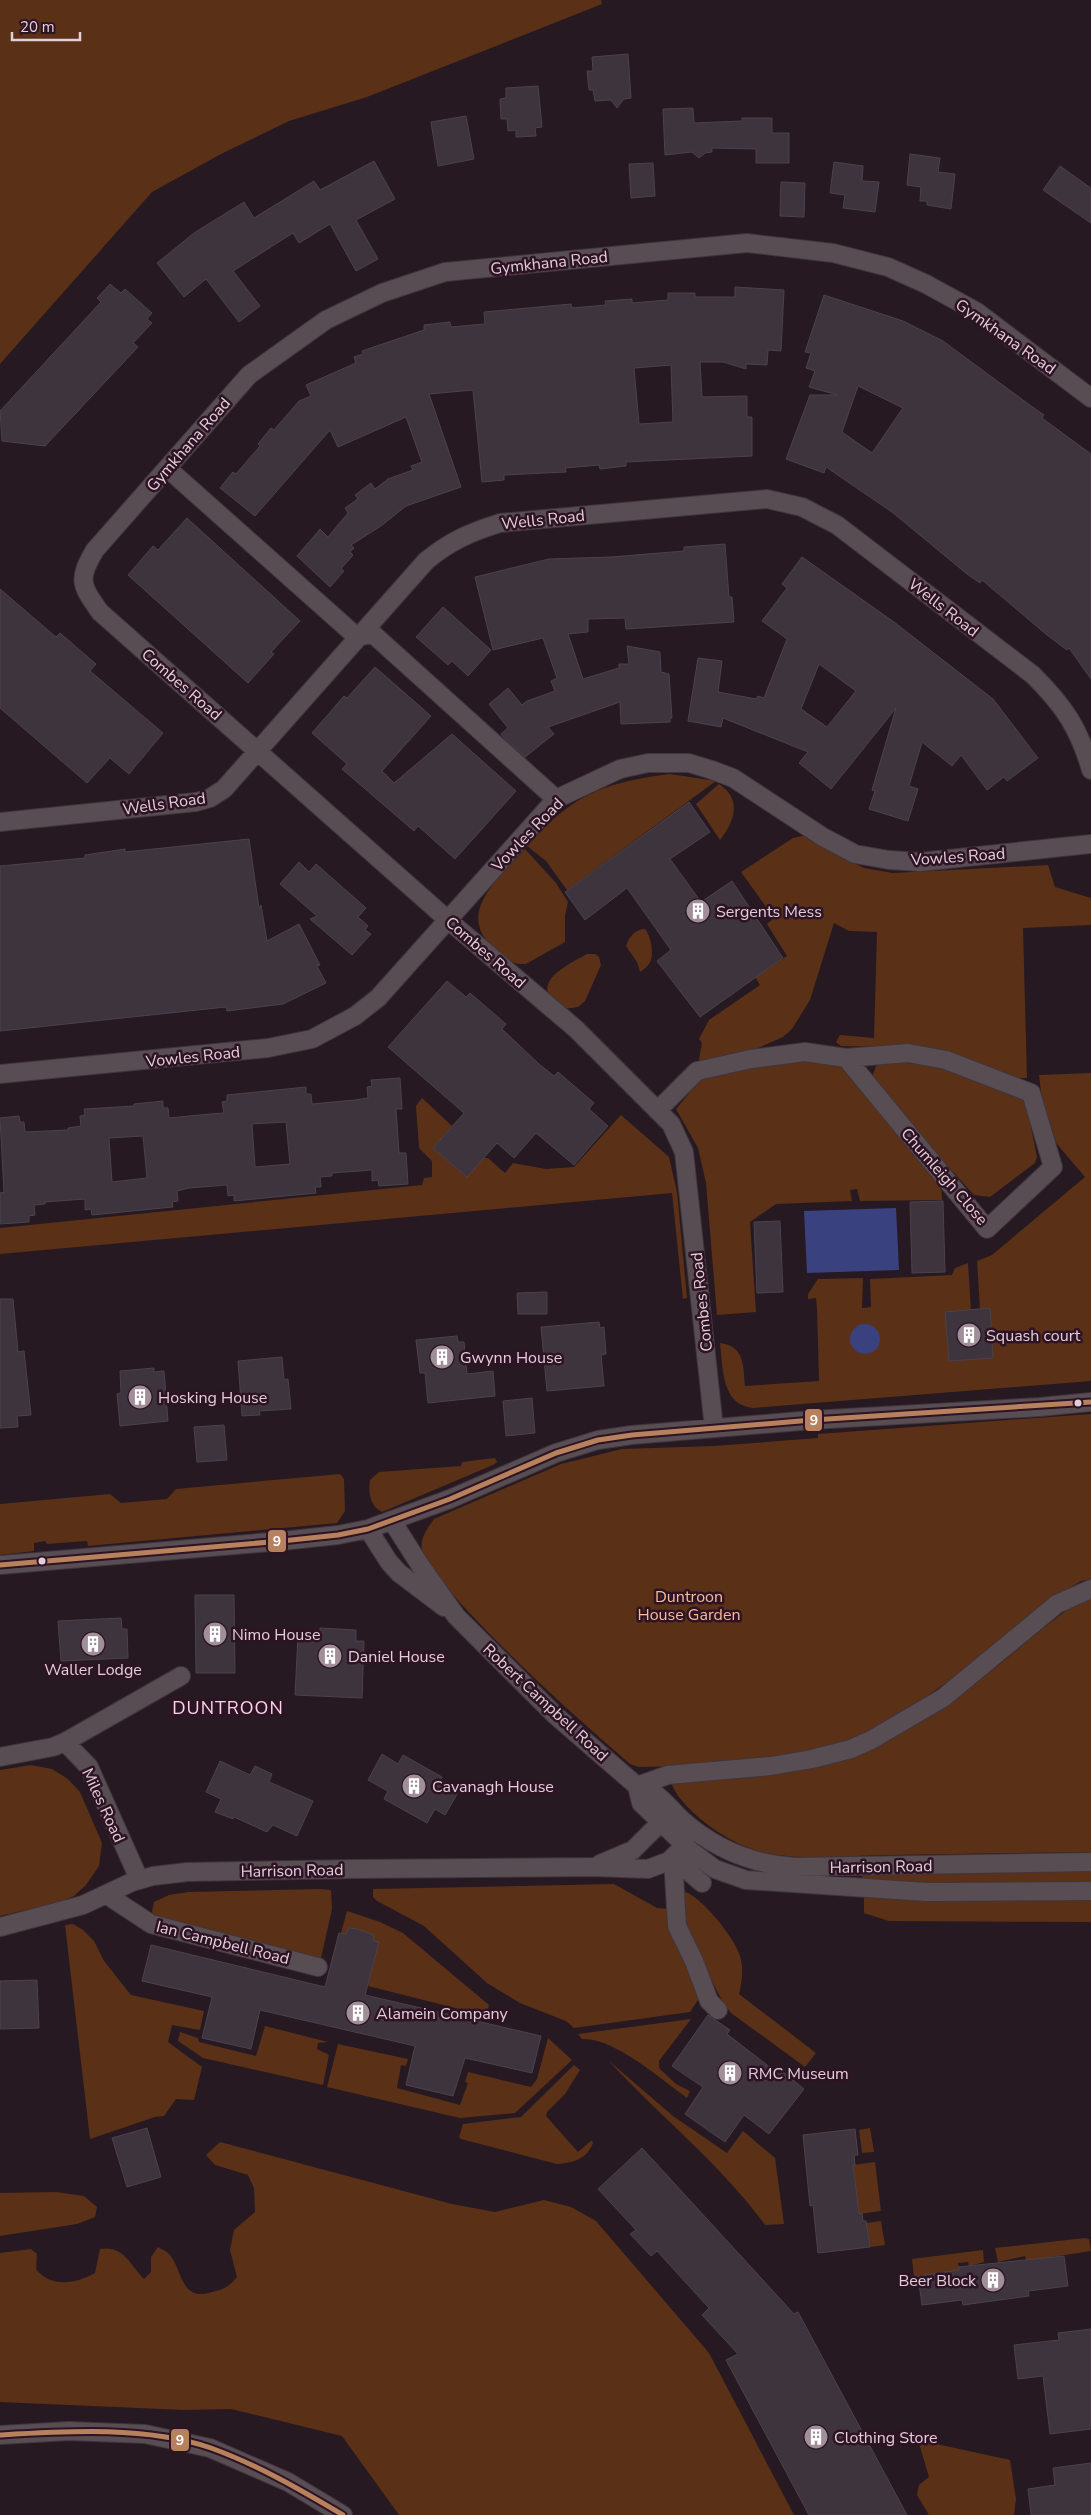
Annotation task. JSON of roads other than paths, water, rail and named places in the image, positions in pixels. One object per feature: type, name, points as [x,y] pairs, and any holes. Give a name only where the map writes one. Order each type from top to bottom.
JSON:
[{"type":"street","name":"Gymkhana Road","points":[[83,570],[95,550],[249,375],[326,320],[382,293],[445,272],[747,242],[832,253],[888,267],[926,284],[976,312],[1091,398]]},
{"type":"street","points":[[167,468],[357,637],[373,634],[556,799]]},
{"type":"street","name":"Wells Road","points":[[0,822],[190,802],[210,798],[224,789],[426,561],[447,544],[500,522],[767,499],[802,507],[837,525],[1033,675],[1059,701],[1084,747],[1091,770]]},
{"type":"street","name":"Combes Road","points":[[83,570],[85,591],[100,612],[448,920],[576,1029],[672,1124],[684,1152],[714,1428]]},
{"type":"street","name":"Vowles Road","points":[[0,1074],[268,1048],[312,1039],[355,1016],[378,998],[556,799],[620,768],[648,763],[689,763],[733,778],[823,837],[855,854],[920,862],[1091,844]]},
{"type":"street","name":"Chumleigh Close","points":[[658,1110],[696,1071],[751,1059],[804,1052],[846,1058],[908,1053],[946,1060],[1031,1094],[1053,1167],[987,1229],[846,1058]]},
{"type":"street","points":[[0,1564],[282,1542],[368,1529],[578,1445],[632,1435],[1091,1402]]},
{"type":"street","name":"Robert Campbell Road","points":[[392,1521],[456,1616]]},
{"type":"street","name":"Robert Campbell Road","points":[[368,1529],[389,1562],[399,1573],[456,1616],[555,1715],[637,1786],[647,1788],[659,1796],[683,1821]]},
{"type":"street","points":[[637,1786],[668,1775],[771,1766],[812,1759],[851,1749],[871,1740],[943,1698],[1057,1604],[1091,1589]]},
{"type":"street","points":[[0,1757],[53,1747],[65,1742],[181,1676]]},
{"type":"street","name":"Miles Road","points":[[65,1742],[89,1767],[139,1879]]},
{"type":"street","name":"Robert Campbell Road","points":[[637,1786],[641,1803],[660,1823]]},
{"type":"street","points":[[660,1823],[683,1821],[679,1851],[677,1926],[694,1961],[709,2001],[718,2010]]},
{"type":"street","name":"Harrison Road","points":[[683,1821],[733,1852],[769,1865],[841,1867],[1091,1862]]},
{"type":"street","name":"Harrison Road","points":[[593,1867],[634,1850],[660,1823],[679,1851],[715,1869],[739,1878],[756,1881],[927,1892],[1091,1891]]},
{"type":"street","points":[[679,1851],[702,1884]]},
{"type":"street","name":"Harrison Road","points":[[0,1927],[58,1914],[106,1895],[139,1879],[153,1876],[196,1872],[593,1867],[648,1869],[658,1866],[679,1851]]},
{"type":"street","name":"Ian Campbell Road","points":[[106,1895],[150,1924],[318,1967]]},
{"type":"street","points":[[0,2435],[69,2431],[145,2434],[210,2448],[288,2482],[343,2515]]},
{"type":"water","points":[[896,1208],[899,1270],[807,1273],[804,1211]]},
{"type":"water","points":[[865,1324],[875,1329],[880,1339],[875,1349],[865,1354],[855,1349],[850,1339],[855,1329]]},
{"type":"place","name":"Sergents Mess","points":[[698,911]]},
{"type":"place","name":"Squash court","points":[[969,1335]]},
{"type":"place","name":"Gwynn House","points":[[442,1357]]},
{"type":"place","name":"Hosking House","points":[[140,1397]]},
{"type":"place","name":"Nimo House","points":[[215,1634]]},
{"type":"place","name":"Waller Lodge","points":[[93,1644]]},
{"type":"place","name":"Daniel House","points":[[330,1656]]},
{"type":"place","name":"Cavanagh House","points":[[414,1786]]},
{"type":"place","name":"Alamein Company","points":[[358,2013]]},
{"type":"place","name":"RMC Museum","points":[[730,2073]]},
{"type":"place","name":"Beer Block","points":[[993,2280]]},
{"type":"place","name":"Clothing Store","points":[[816,2437]]},
{"type":"district","name":"DUNTROON","points":[[228,1708]]},
{"type":"park label","name":"Duntroon House Garden","points":[[689,1605]]}]
